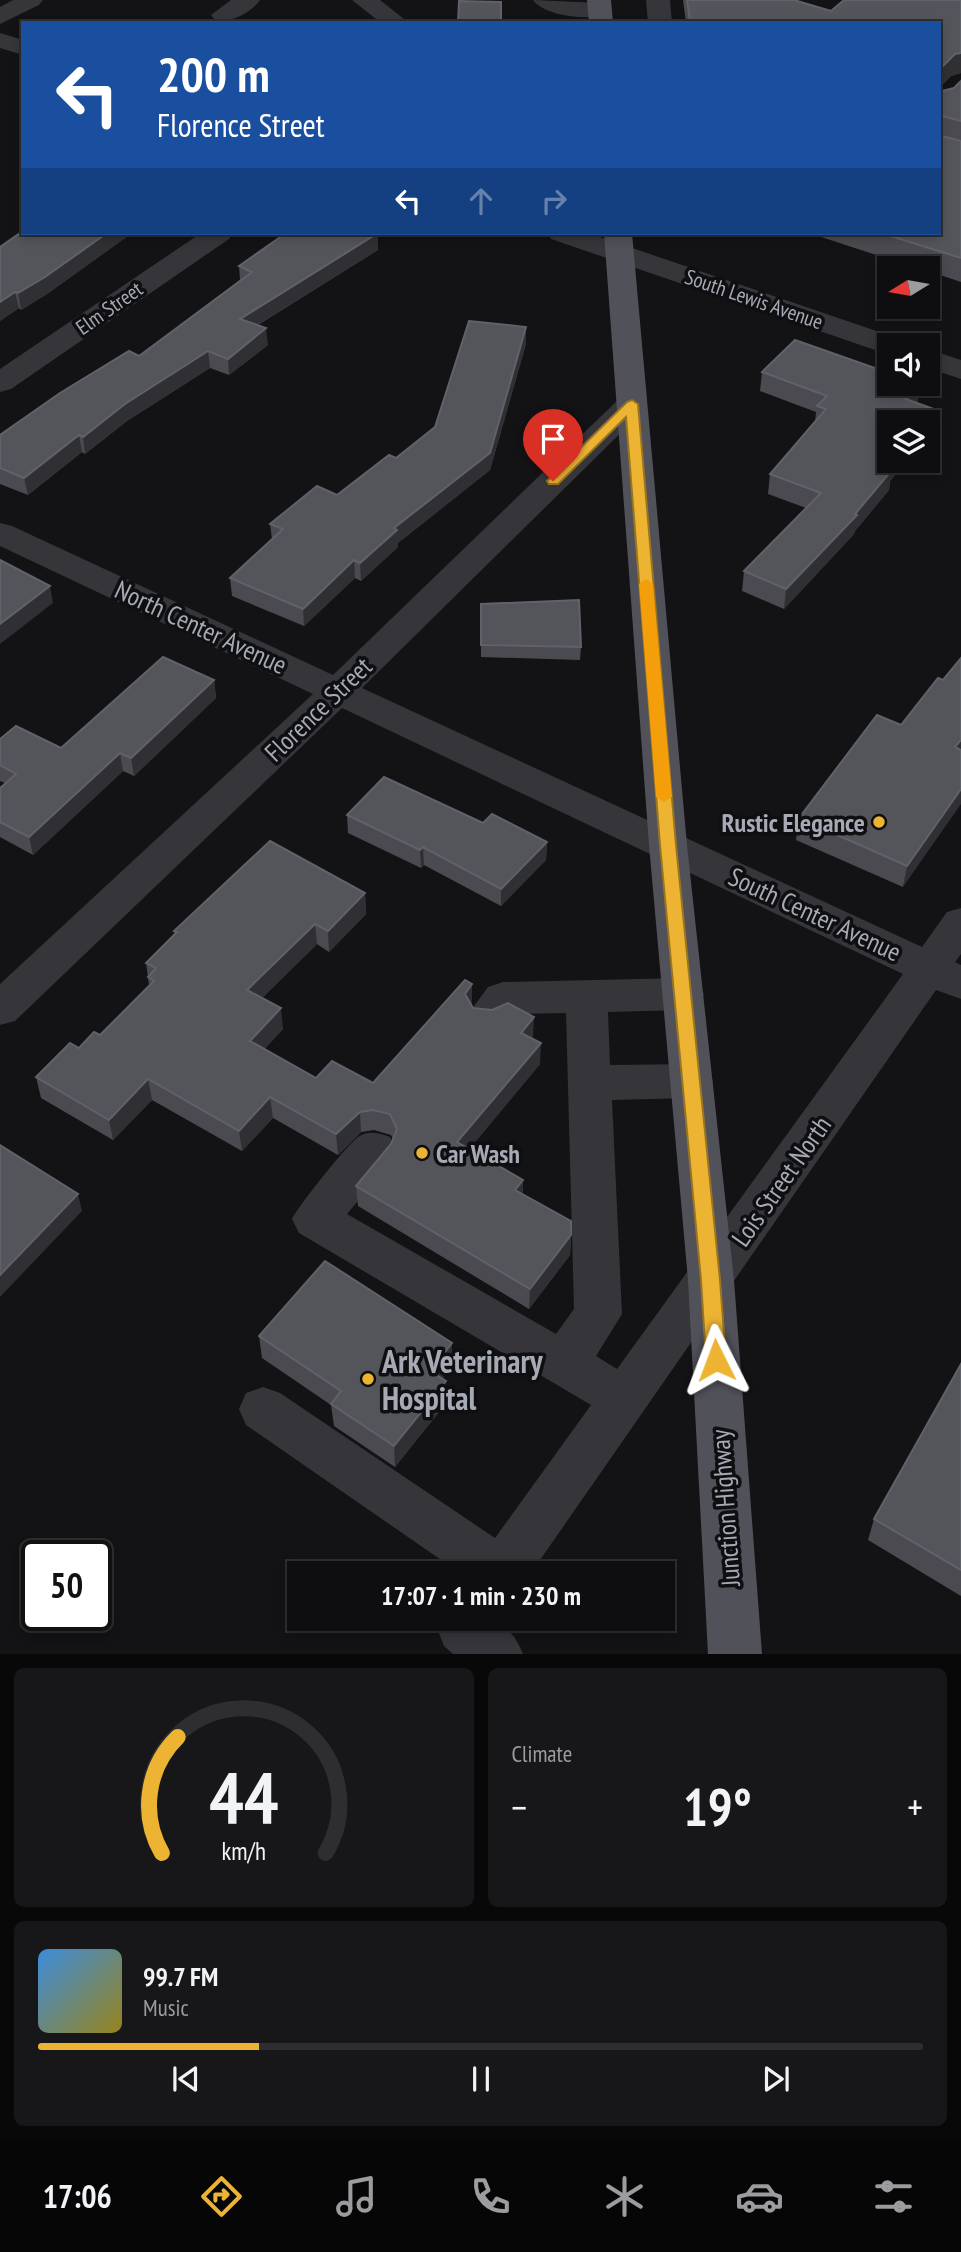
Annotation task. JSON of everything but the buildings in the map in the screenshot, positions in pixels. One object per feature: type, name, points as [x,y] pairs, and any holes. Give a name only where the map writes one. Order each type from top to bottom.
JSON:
[{"type":"main road","name":"Junction Highway","points":[[619,243],[668,845],[711,1280],[735,1654]]},
{"type":"street","points":[[0,17],[32,0]]},
{"type":"street","points":[[223,15],[248,0]]},
{"type":"street","points":[[364,0],[394,21]]},
{"type":"street","points":[[545,0],[568,9],[600,11]]},
{"type":"street","points":[[658,0],[660,21]]},
{"type":"street","points":[[0,40],[21,47]]},
{"type":"street","name":"Elm Street","points":[[0,383],[216,235]]},
{"type":"street","name":"South Lewis Avenue","points":[[573,235],[619,243],[877,340]]},
{"type":"street","points":[[940,362],[961,370]]},
{"type":"street","name":"Florence Street","points":[[0,1009],[338,691],[632,404]]},
{"type":"street","name":"North Center Avenue","points":[[0,533],[668,845]]},
{"type":"street","name":"South Center Avenue","points":[[668,845],[946,976]]},
{"type":"street","name":"Lois Street North","points":[[510,1561],[711,1280],[946,976],[961,923]]},
{"type":"street","points":[[489,1014],[503,998],[683,993]]},
{"type":"street","points":[[563,1363],[598,1314],[586,996]]},
{"type":"street","points":[[589,1083],[691,1082]]},
{"type":"street","points":[[374,1150],[315,1219],[626,1399]]},
{"type":"street","points":[[262,1409],[484,1561]]},
{"type":"slow traffic","points":[[646,584],[664,797]]},
{"type":"place","name":"Rustic Elegance","points":[[879,822]]},
{"type":"place","name":"Car Wash","points":[[422,1153]]},
{"type":"place","name":"Ark Veterinary Hospital","points":[[368,1379]]},
{"type":"route","points":[[553,481],[632,404],[668,845],[711,1280],[716,1360]]}]
